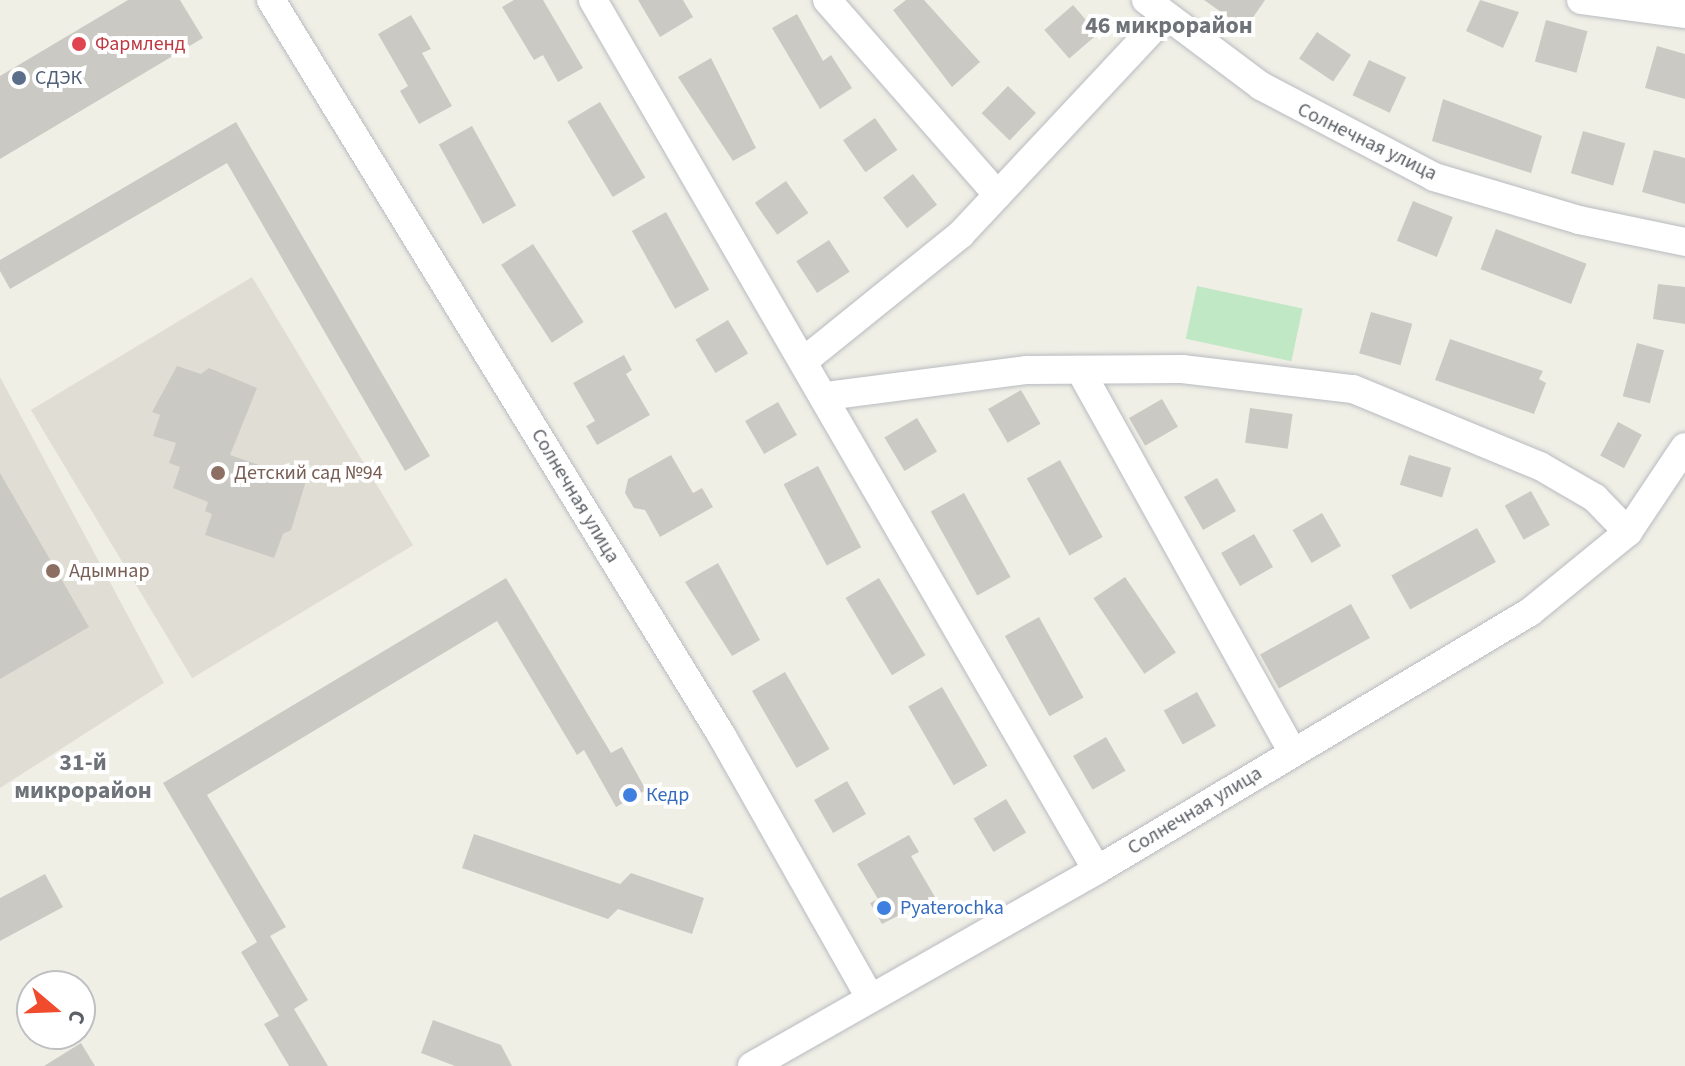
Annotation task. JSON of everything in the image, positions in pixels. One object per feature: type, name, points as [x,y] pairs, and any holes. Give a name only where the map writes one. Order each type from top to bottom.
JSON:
[{"type":"street","name":"Солнечная улица","points":[[271,0],[722,736],[870,998]]},
{"type":"street","points":[[593,0],[826,396],[1097,870]]},
{"type":"street","points":[[827,0],[998,195]]},
{"type":"street","points":[[1581,0],[1685,14]]},
{"type":"street","name":"Солнечная улица","points":[[1156,8],[1261,86],[1434,177],[1579,220],[1685,242]]},
{"type":"street","points":[[805,360],[961,234],[998,195],[1156,8]]},
{"type":"street","points":[[826,396],[1027,370],[1182,369],[1353,389],[1540,466],[1595,498],[1628,532]]},
{"type":"street","points":[[1080,370],[1293,752]]},
{"type":"street","name":"Солнечная улица","points":[[752,1066],[1097,870],[1530,612],[1628,532],[1685,447]]},
{"type":"shaded area","name":"Детский сад №94","points":[[252,277],[413,545],[192,678],[31,410]]},
{"type":"shaded area","name":"Адымнар","points":[[0,377],[164,683],[0,788]]},
{"type":"green space","points":[[1197,286],[1303,308],[1291,361],[1186,339]]},
{"type":"building","points":[[128,0],[180,0],[203,38],[0,159],[0,76]]},
{"type":"building","points":[[514,0],[543,0],[583,68],[558,82],[543,55],[534,60],[502,7]]},
{"type":"building","points":[[638,0],[683,0],[693,17],[660,37]]},
{"type":"building","points":[[906,0],[924,0],[980,62],[952,87],[893,10]]},
{"type":"building","points":[[1204,0],[1265,0],[1245,29]]},
{"type":"building","points":[[1480,0],[1519,12],[1503,48],[1466,31]]},
{"type":"building","points":[[1073,5],[1098,34],[1069,59],[1044,30]]},
{"type":"building","points":[[797,14],[823,61],[831,55],[852,88],[820,109],[772,28]]},
{"type":"building","points":[[411,15],[431,49],[422,53],[452,106],[419,124],[400,91],[408,86],[378,34]]},
{"type":"building","points":[[1546,20],[1588,31],[1576,73],[1535,62]]},
{"type":"building","points":[[1317,32],[1351,55],[1333,81],[1299,59]]},
{"type":"building","points":[[1657,46],[1685,54],[1685,99],[1645,88]]},
{"type":"building","points":[[711,58],[756,148],[733,161],[678,77]]},
{"type":"building","points":[[1369,60],[1406,77],[1390,113],[1353,95]]},
{"type":"building","points":[[1008,86],[1036,113],[1010,140],[982,113]]},
{"type":"building","points":[[1443,99],[1542,136],[1531,173],[1432,141]]},
{"type":"building","points":[[600,102],[645,177],[613,197],[567,122]]},
{"type":"building","points":[[875,118],[897,150],[865,172],[843,140]]},
{"type":"building","points":[[236,122],[430,456],[405,471],[227,163],[10,289],[0,271],[0,260]]},
{"type":"building","points":[[472,126],[516,206],[483,224],[439,144]]},
{"type":"building","points":[[1583,131],[1625,143],[1613,185],[1571,173]]},
{"type":"building","points":[[1654,150],[1685,158],[1685,204],[1642,192]]},
{"type":"building","points":[[913,174],[937,205],[907,228],[883,197]]},
{"type":"building","points":[[786,181],[808,213],[777,235],[755,203]]},
{"type":"building","points":[[1413,201],[1453,217],[1437,257],[1397,241]]},
{"type":"building","points":[[666,212],[709,290],[675,309],[632,231]]},
{"type":"building","points":[[1496,229],[1587,264],[1571,304],[1481,269]]},
{"type":"building","points":[[829,240],[850,272],[817,293],[796,261]]},
{"type":"building","points":[[533,244],[584,322],[552,343],[501,265]]},
{"type":"building","points":[[1658,284],[1685,287],[1685,324],[1653,319]]},
{"type":"building","points":[[1371,312],[1412,324],[1400,365],[1359,353]]},
{"type":"building","points":[[728,320],[748,353],[716,373],[695,340]]},
{"type":"building","points":[[1450,339],[1543,371],[1539,379],[1546,383],[1534,414],[1435,380]]},
{"type":"building","points":[[1637,343],[1664,350],[1650,403],[1623,396]]},
{"type":"building","points":[[624,355],[632,370],[626,374],[650,415],[597,445],[586,426],[595,421],[573,383]]},
{"type":"building","points":[[177,366],[201,374],[209,368],[257,388],[230,455],[306,481],[291,530],[283,534],[274,558],[205,535],[212,514],[205,511],[208,502],[173,488],[180,467],[169,463],[176,443],[153,436],[160,415],[152,412]]},
{"type":"building","points":[[1021,390],[1040,424],[1008,443],[988,409]]},
{"type":"building","points":[[1162,399],[1178,427],[1145,446],[1129,418]]},
{"type":"building","points":[[778,402],[797,435],[764,454],[745,421]]},
{"type":"building","points":[[1250,408],[1293,414],[1288,449],[1245,443]]},
{"type":"building","points":[[917,418],[937,451],[905,471],[884,438]]},
{"type":"building","points":[[1618,422],[1642,435],[1624,468],[1600,456]]},
{"type":"building","points":[[671,455],[693,493],[702,488],[713,507],[660,537],[645,510],[634,508],[625,493],[628,479]]},
{"type":"building","points":[[1409,455],[1451,468],[1442,498],[1400,485]]},
{"type":"building","points":[[1060,460],[1103,537],[1069,555],[1027,478]]},
{"type":"building","points":[[818,466],[861,547],[827,566],[784,484]]},
{"type":"building","points":[[0,473],[89,627],[0,679]]},
{"type":"building","points":[[1217,478],[1236,511],[1203,530],[1184,497]]},
{"type":"building","points":[[1531,491],[1550,525],[1524,540],[1505,506]]},
{"type":"building","points":[[964,493],[1011,577],[977,595],[931,511]]},
{"type":"building","points":[[1322,513],[1341,546],[1312,563],[1293,530]]},
{"type":"building","points":[[1477,528],[1496,562],[1410,610],[1391,576]]},
{"type":"building","points":[[1254,534],[1273,567],[1240,586],[1221,553]]},
{"type":"building","points":[[718,563],[760,640],[732,656],[685,582]]},
{"type":"building","points":[[1125,577],[1176,652],[1144,674],[1093,598]]},
{"type":"building","points":[[506,578],[611,753],[622,747],[646,790],[616,807],[584,750],[577,755],[497,621],[207,795],[286,927],[270,936],[308,1000],[294,1009],[328,1066],[289,1066],[264,1024],[279,1016],[241,952],[257,942],[163,783]]},
{"type":"building","points":[[879,578],[925,655],[892,675],[846,598]]},
{"type":"building","points":[[1351,604],[1370,638],[1279,689],[1260,654]]},
{"type":"building","points":[[1039,617],[1084,697],[1049,716],[1005,636]]},
{"type":"building","points":[[785,672],[830,749],[797,768],[752,691]]},
{"type":"building","points":[[942,687],[988,766],[954,785],[908,706]]},
{"type":"building","points":[[1197,692],[1216,726],[1183,745],[1164,710]]},
{"type":"building","points":[[1106,737],[1126,771],[1093,790],[1073,756]]},
{"type":"building","points":[[847,781],[866,814],[833,833],[814,800]]},
{"type":"building","points":[[1006,799],[1026,832],[994,852],[973,819]]},
{"type":"building","points":[[474,834],[620,884],[631,873],[704,898],[692,934],[618,909],[608,919],[462,868]]},
{"type":"building","points":[[909,835],[919,852],[911,856],[935,897],[882,924],[870,903],[878,899],[857,864]]},
{"type":"building","points":[[45,874],[63,907],[0,941],[0,898]]},
{"type":"building","points":[[433,1020],[501,1045],[512,1066],[455,1066],[421,1053]]},
{"type":"building","points":[[70,1050],[85,1050],[95,1066],[44,1066]]},
{"type":"place","name":"Фармленд","points":[[79,44]]},
{"type":"place","name":"СДЭК","points":[[19,78]]},
{"type":"place","name":"Детский сад №94","points":[[218,473]]},
{"type":"place","name":"Адымнар","points":[[53,571]]},
{"type":"place","name":"Кедр","points":[[630,795]]},
{"type":"place","name":"Pyaterochka","points":[[884,908]]},
{"type":"district","name":"46 микрорайон","points":[[1169,26]]},
{"type":"district","name":"31-й микрорайон","points":[[83,777]]}]
